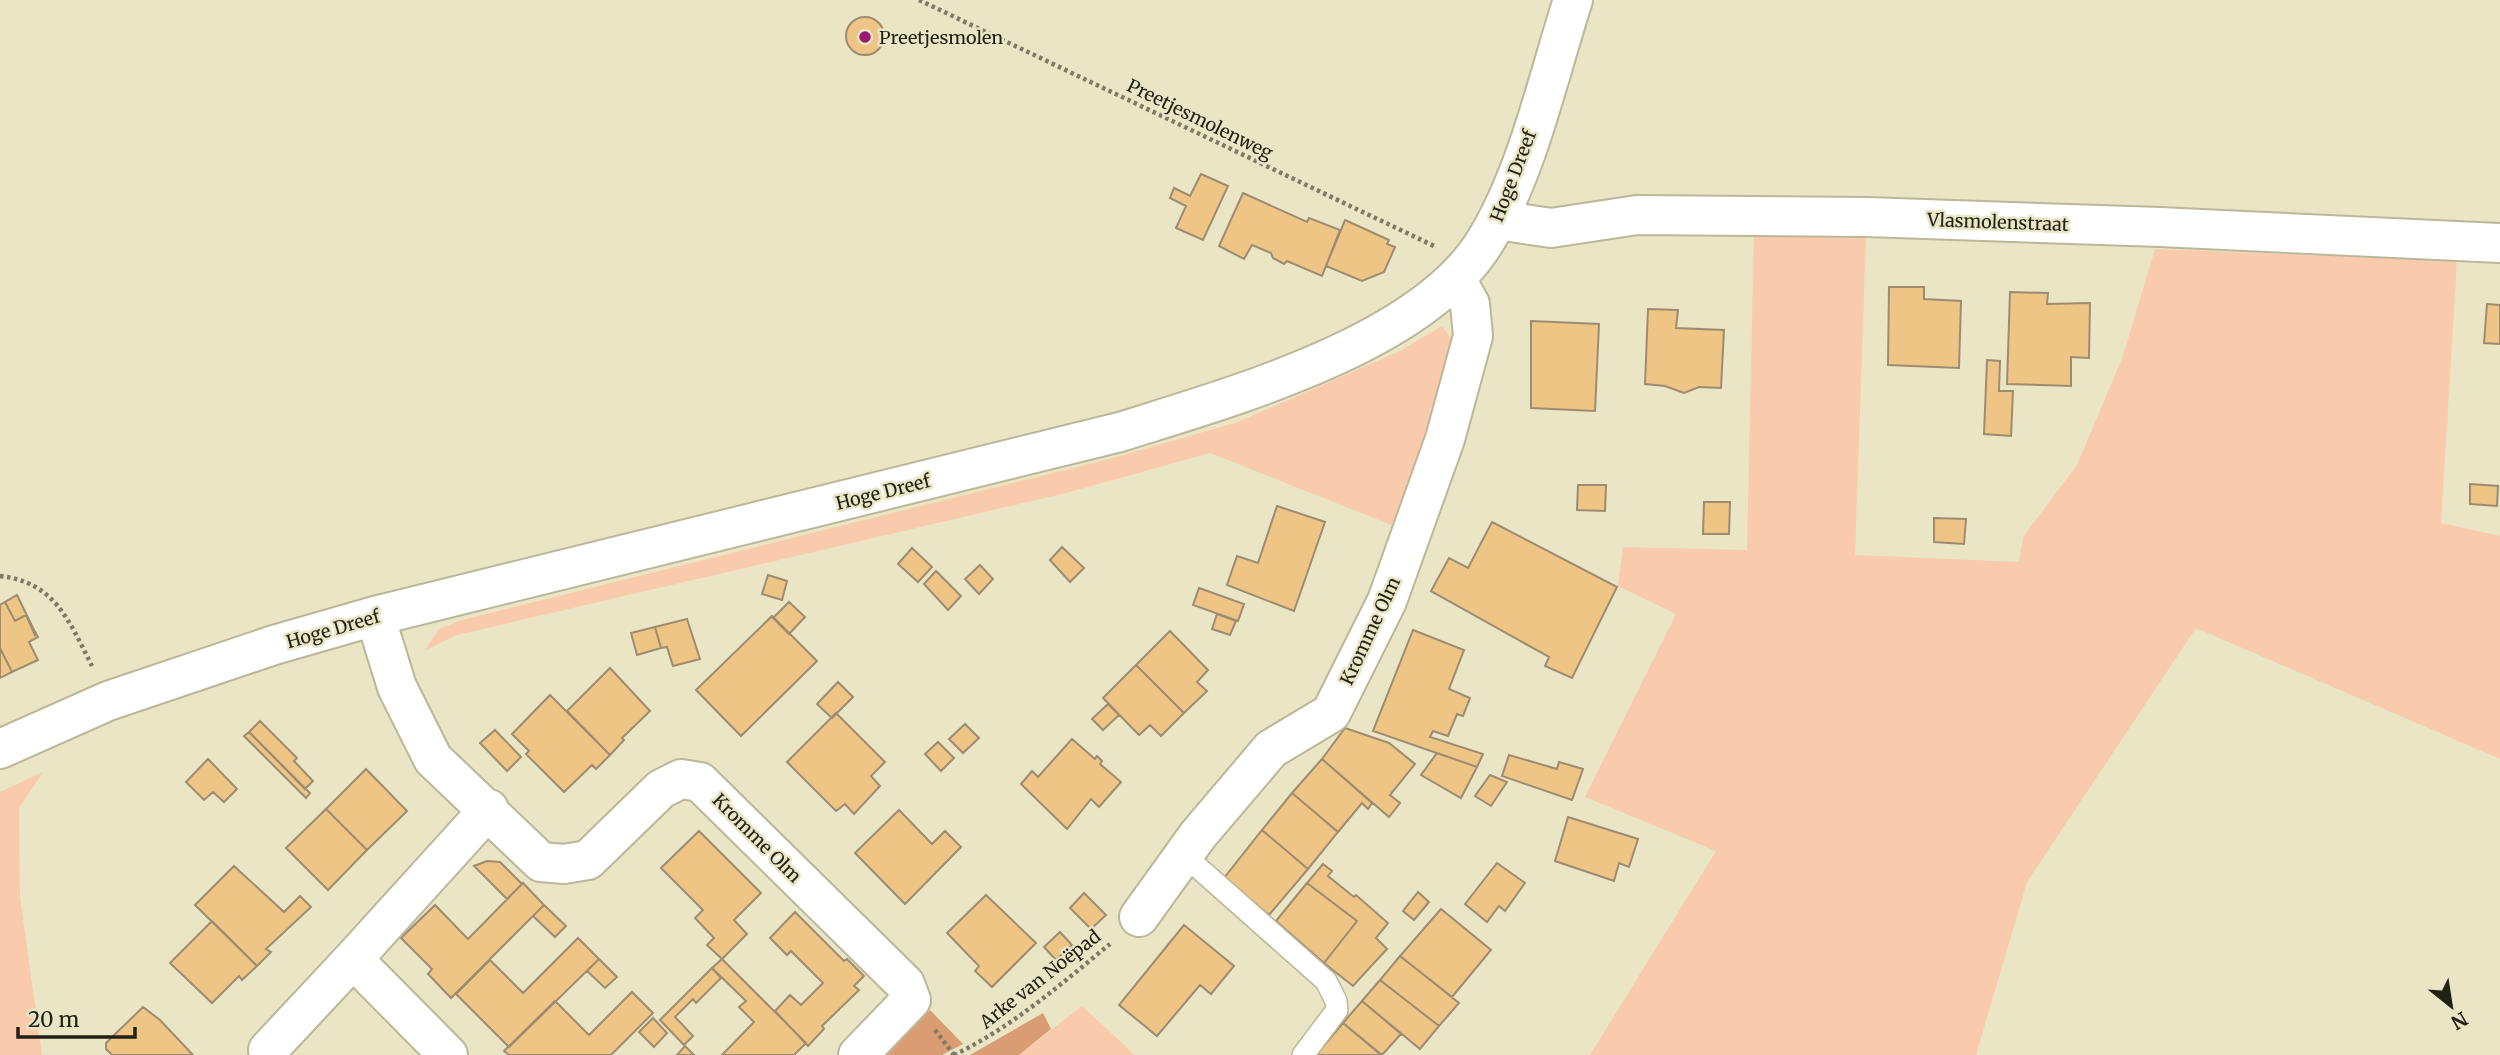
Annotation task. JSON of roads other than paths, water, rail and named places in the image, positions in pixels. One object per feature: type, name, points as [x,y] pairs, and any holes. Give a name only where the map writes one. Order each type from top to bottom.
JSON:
[{"type":"street","name":"Hoge Dreef","points":[[0,749],[108,701],[274,645],[375,616],[1120,432],[1228,397],[1355,345],[1412,313],[1457,279],[1484,244],[1498,220],[1522,158],[1573,0]]},
{"type":"street","name":"Vlasmolenstraat","points":[[1498,220],[1551,228],[1637,215],[1866,218],[2173,227],[2500,243]]},
{"type":"street","name":"Kromme Olm","points":[[1139,918],[1184,855],[1271,750],[1331,713],[1387,601],[1445,439],[1473,336],[1469,304],[1457,279]]},
{"type":"street","name":"Kromme Olm","points":[[375,616],[397,687],[433,759],[489,809],[541,862],[564,864],[588,860],[661,789],[681,779],[700,782],[905,984],[911,1000],[858,1055]]},
{"type":"street","points":[[268,1050],[489,809]]},
{"type":"street","points":[[353,959],[448,1055]]},
{"type":"lane","points":[[1184,855],[1332,990],[1337,1010],[1303,1055]]},
{"type":"place","name":"Preetjesmolen","points":[[865,37]]}]
